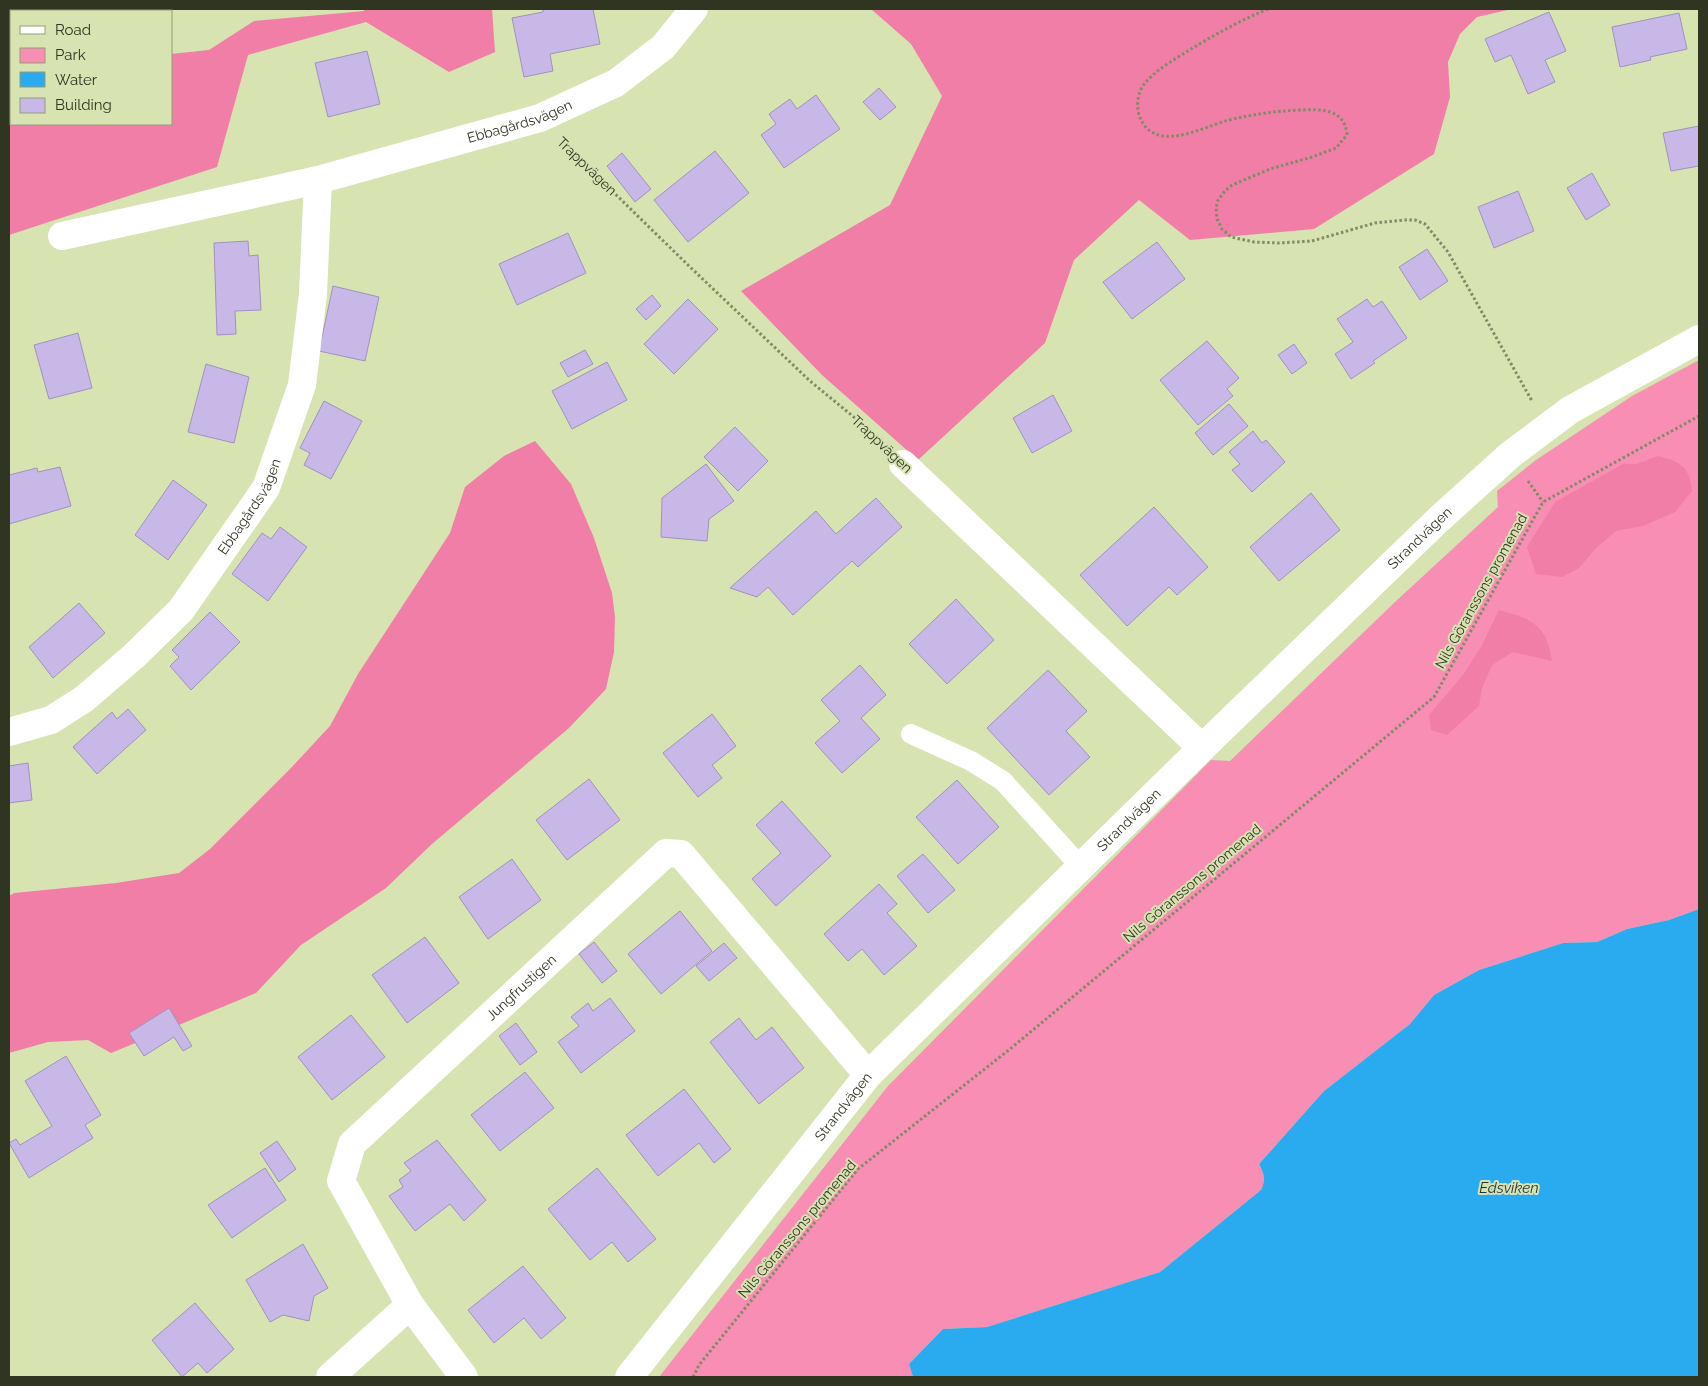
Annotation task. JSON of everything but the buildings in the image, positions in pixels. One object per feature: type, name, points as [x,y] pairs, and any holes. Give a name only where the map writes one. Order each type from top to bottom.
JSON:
[{"type":"street","name":"Ebbagårdsvägen","points":[[62,236],[318,180],[540,118],[616,83],[663,47],[694,9]]},
{"type":"street","name":"Ebbagårdsvägen","points":[[9,732],[51,720],[68,710],[84,699],[134,656],[181,610],[266,488],[302,385],[314,294],[318,180]]},
{"type":"street","name":"Strandvägen","points":[[629,1377],[868,1075],[1202,748],[1438,520],[1510,455],[1570,410],[1699,339]]},
{"type":"street","name":"Trappvägen","points":[[903,464],[1202,748]]},
{"type":"street","name":"Jungfrustigen","points":[[464,1377],[410,1305],[341,1181],[352,1144],[666,853],[681,854],[868,1075]]},
{"type":"street","points":[[330,1377],[410,1305]]},
{"type":"lane","points":[[911,734],[971,760],[1003,781],[1081,867]]},
{"type":"path","points":[[1268,9],[1236,22],[1174,59],[1144,83],[1138,98],[1137,108],[1148,130],[1154,134],[1172,137],[1228,120],[1265,112],[1320,109],[1331,112],[1341,118],[1346,126],[1347,135],[1336,148],[1270,169],[1225,191],[1218,200],[1216,208],[1217,219],[1222,229],[1232,237],[1254,242],[1279,243],[1312,241],[1375,222],[1415,220],[1425,224],[1448,252],[1535,406]]},
{"type":"path","name":"Trappvägen","points":[[540,118],[561,141],[689,266],[810,381],[882,440],[903,464]]},
{"type":"path","points":[[1528,479],[1543,502],[1699,416]]},
{"type":"path","name":"Nils Göranssons promenad","points":[[693,1377],[699,1366],[858,1169],[1010,1049],[1434,697],[1543,502]]},
{"type":"green space","points":[[1699,360],[1699,909],[1669,920],[1627,929],[1597,942],[1563,943],[1479,970],[1434,995],[1410,1024],[1324,1091],[1259,1164],[1264,1177],[1261,1190],[1160,1272],[987,1327],[943,1329],[909,1364],[913,1377],[659,1377],[888,1086],[1211,760],[1230,761],[1395,602],[1498,507],[1497,491],[1536,460],[1632,396]]},
{"type":"shaded area","points":[[364,9],[492,9],[495,52],[449,72],[366,22],[248,55],[217,167],[9,235],[9,69],[10,125],[172,125],[172,54],[209,50],[254,21],[364,11]]},
{"type":"shaded area","points":[[871,9],[1512,9],[1477,17],[1460,34],[1448,62],[1450,97],[1434,154],[1314,229],[1190,240],[1139,200],[1074,260],[1045,343],[918,460],[822,375],[741,291],[890,205],[942,96],[911,44]]},
{"type":"shaded area","points":[[535,441],[571,484],[594,538],[612,593],[615,617],[614,652],[606,689],[569,728],[432,844],[386,888],[301,945],[256,993],[111,1053],[88,1040],[48,1042],[9,1053],[9,896],[14,893],[116,883],[179,873],[210,849],[330,726],[358,674],[450,533],[465,487],[504,456]]},
{"type":"shaded area","points":[[1658,456],[1678,463],[1689,476],[1692,491],[1675,512],[1643,526],[1616,531],[1596,548],[1579,568],[1562,577],[1536,574],[1527,547],[1555,502],[1623,464],[1637,464]]},
{"type":"shaded area","points":[[1499,610],[1529,620],[1536,625],[1546,639],[1552,661],[1513,652],[1492,665],[1482,688],[1479,706],[1447,735],[1431,730],[1429,715],[1463,675],[1481,647]]},
{"type":"water","name":"Edsviken","points":[[1699,909],[1699,1377],[913,1377],[909,1364],[943,1329],[987,1327],[1160,1272],[1261,1190],[1264,1177],[1259,1164],[1324,1091],[1410,1024],[1434,995],[1479,970],[1563,943],[1597,942],[1627,929],[1669,920]]}]
